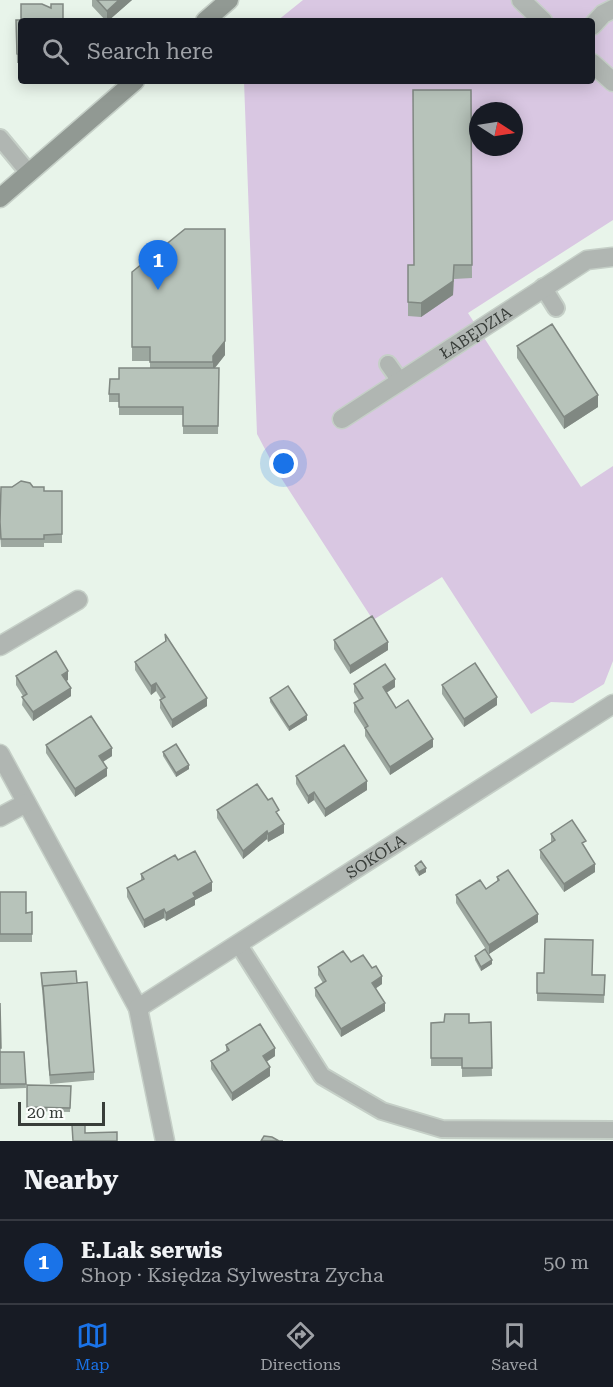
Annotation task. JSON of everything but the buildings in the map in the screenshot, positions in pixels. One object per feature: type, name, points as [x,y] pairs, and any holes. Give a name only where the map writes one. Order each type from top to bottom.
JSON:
[{"type":"street","points":[[520,0],[540,18]]},
{"type":"street","points":[[208,18],[227,1]]},
{"type":"street","points":[[595,23],[603,14],[613,9]]},
{"type":"street","points":[[595,66],[613,82]]},
{"type":"street","points":[[0,198],[132,84]]},
{"type":"street","name":"ŁABĘDZIA","points":[[342,419],[586,260],[613,257]]},
{"type":"street","points":[[0,646],[78,600]]},
{"type":"street","name":"SOKOLA","points":[[138,1008],[613,704]]},
{"type":"street","points":[[0,754],[138,1008],[165,1141]]},
{"type":"street","points":[[0,817],[26,803]]},
{"type":"lane","points":[[0,138],[29,173]]},
{"type":"lane","points":[[543,287],[556,308]]},
{"type":"lane","points":[[388,364],[400,381]]},
{"type":"lane","points":[[239,945],[322,1076],[382,1111],[442,1129],[613,1130]]},
{"type":"shaded area","points":[[303,0],[613,0],[613,220],[468,313],[581,487],[613,466],[613,661],[604,684],[573,703],[551,702],[531,714],[442,577],[373,620],[276,470],[257,434],[244,84],[595,84],[595,18],[281,18]]},
{"type":"place","name":"E.Lak serwis","points":[[158,290]]}]
